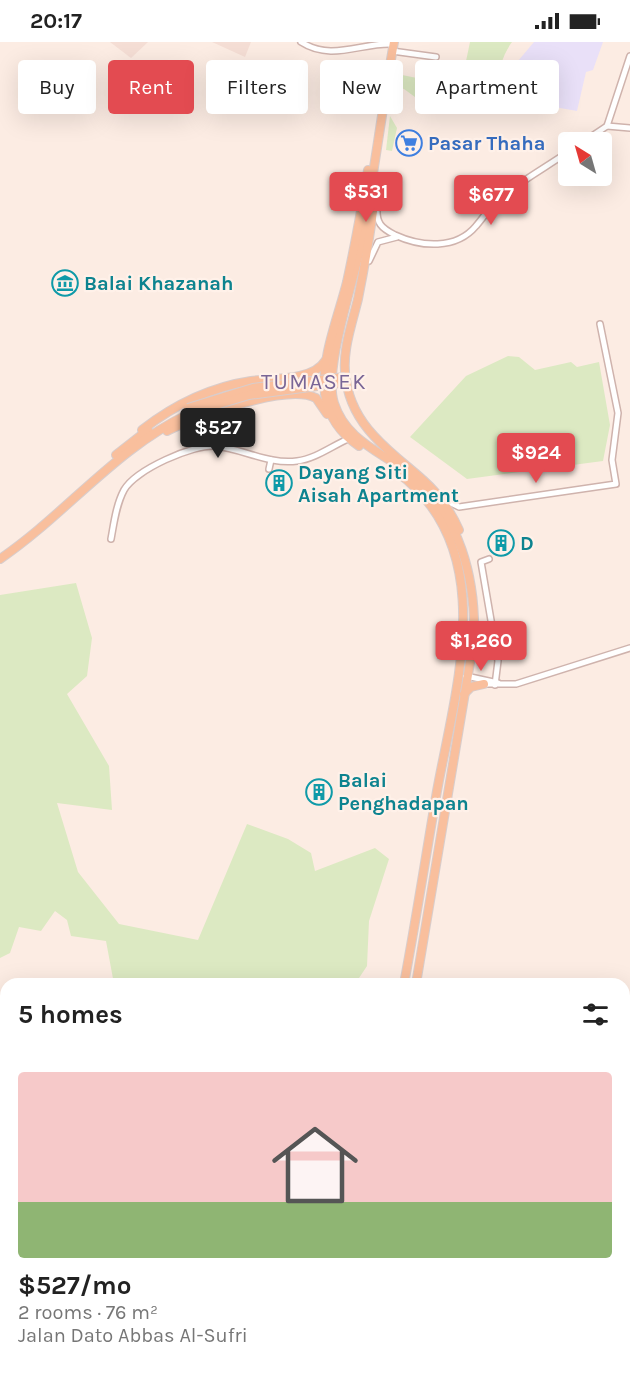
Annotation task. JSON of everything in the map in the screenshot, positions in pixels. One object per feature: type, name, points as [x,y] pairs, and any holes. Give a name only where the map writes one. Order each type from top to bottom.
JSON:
[{"type":"main road","points":[[393,46],[374,156],[376,185],[369,243],[347,348],[346,380],[353,405],[368,430],[439,495],[452,516],[463,539],[474,610],[469,666],[405,978]]},
{"type":"main road","points":[[339,428],[325,395],[327,358],[347,281],[369,165],[374,156]]},
{"type":"main road","points":[[375,168],[353,281],[331,369],[333,399],[338,413],[352,435],[412,476],[431,496],[454,531],[465,558]]},
{"type":"main road","points":[[298,375],[317,369],[327,358]]},
{"type":"main road","points":[[0,557],[45,526],[158,418],[195,398],[248,381],[310,374],[316,383],[310,391],[297,395],[247,402],[218,409],[128,447]]},
{"type":"main road","points":[[128,447],[152,427],[253,388],[346,380]]},
{"type":"main road","points":[[297,395],[316,398],[348,439],[410,483],[433,510],[447,535],[457,560],[464,597],[464,694],[417,978]]},
{"type":"main road","points":[[464,694],[471,687],[484,684]]},
{"type":"street","points":[[301,42],[320,50],[336,51],[379,44],[436,57]]},
{"type":"street","points":[[598,132],[607,126],[630,56]]},
{"type":"street","points":[[607,126],[630,128]]},
{"type":"street","points":[[376,185],[378,221],[383,228],[399,236],[440,244],[458,241],[476,226],[495,202],[558,159]]},
{"type":"street","points":[[362,280],[375,246],[382,240],[399,236]]},
{"type":"street","points":[[439,495],[459,507],[616,484],[612,460],[618,413],[600,324]]},
{"type":"street","points":[[111,539],[123,491],[130,481],[155,466],[204,447],[216,446],[271,460],[296,461],[308,458],[348,439]]},
{"type":"street","points":[[269,469],[271,460]]},
{"type":"street","points":[[452,516],[459,507]]},
{"type":"street","points":[[489,559],[482,562],[498,661],[495,683]]},
{"type":"street","points":[[465,678],[502,685],[516,684],[630,648]]},
{"type":"street","points":[[465,678],[484,684],[495,683]]},
{"type":"street","points":[[267,1380],[278,1380]]},
{"type":"shaded area","points":[[110,42],[148,42],[131,58]]},
{"type":"shaded area","points":[[212,42],[251,42],[245,57]]},
{"type":"shaded area","points":[[534,42],[603,42],[593,70],[586,72],[577,111],[559,108],[559,60],[519,60]]},
{"type":"green space","points":[[470,42],[512,42],[502,60],[466,60]]},
{"type":"green space","points":[[403,75],[415,78],[415,97],[403,89]]},
{"type":"green space","points":[[390,116],[397,128],[392,151],[386,150]]},
{"type":"green space","points":[[508,356],[519,357],[535,370],[571,362],[577,367],[599,362],[610,425],[603,461],[467,479],[410,437],[466,376]]},
{"type":"green space","points":[[76,583],[92,638],[87,676],[67,694],[109,766],[112,810],[57,803],[78,872],[119,924],[198,940],[247,824],[288,839],[311,853],[315,871],[375,848],[389,859],[369,921],[367,966],[359,978],[113,978],[106,941],[71,936],[67,920],[55,911],[41,931],[19,927],[10,953],[0,958],[0,595]]},
{"type":"place","name":"Pasar Thaha","points":[[409,143]]},
{"type":"place","name":"Balai Khazanah","points":[[65,283]]},
{"type":"place","name":"Dayang Siti Aisah Apartment","points":[[279,483]]},
{"type":"place","name":"D","points":[[501,543]]},
{"type":"place","name":"Balai Penghadapan","points":[[319,792]]},
{"type":"district","name":"TUMASEK","points":[[314,381]]}]
